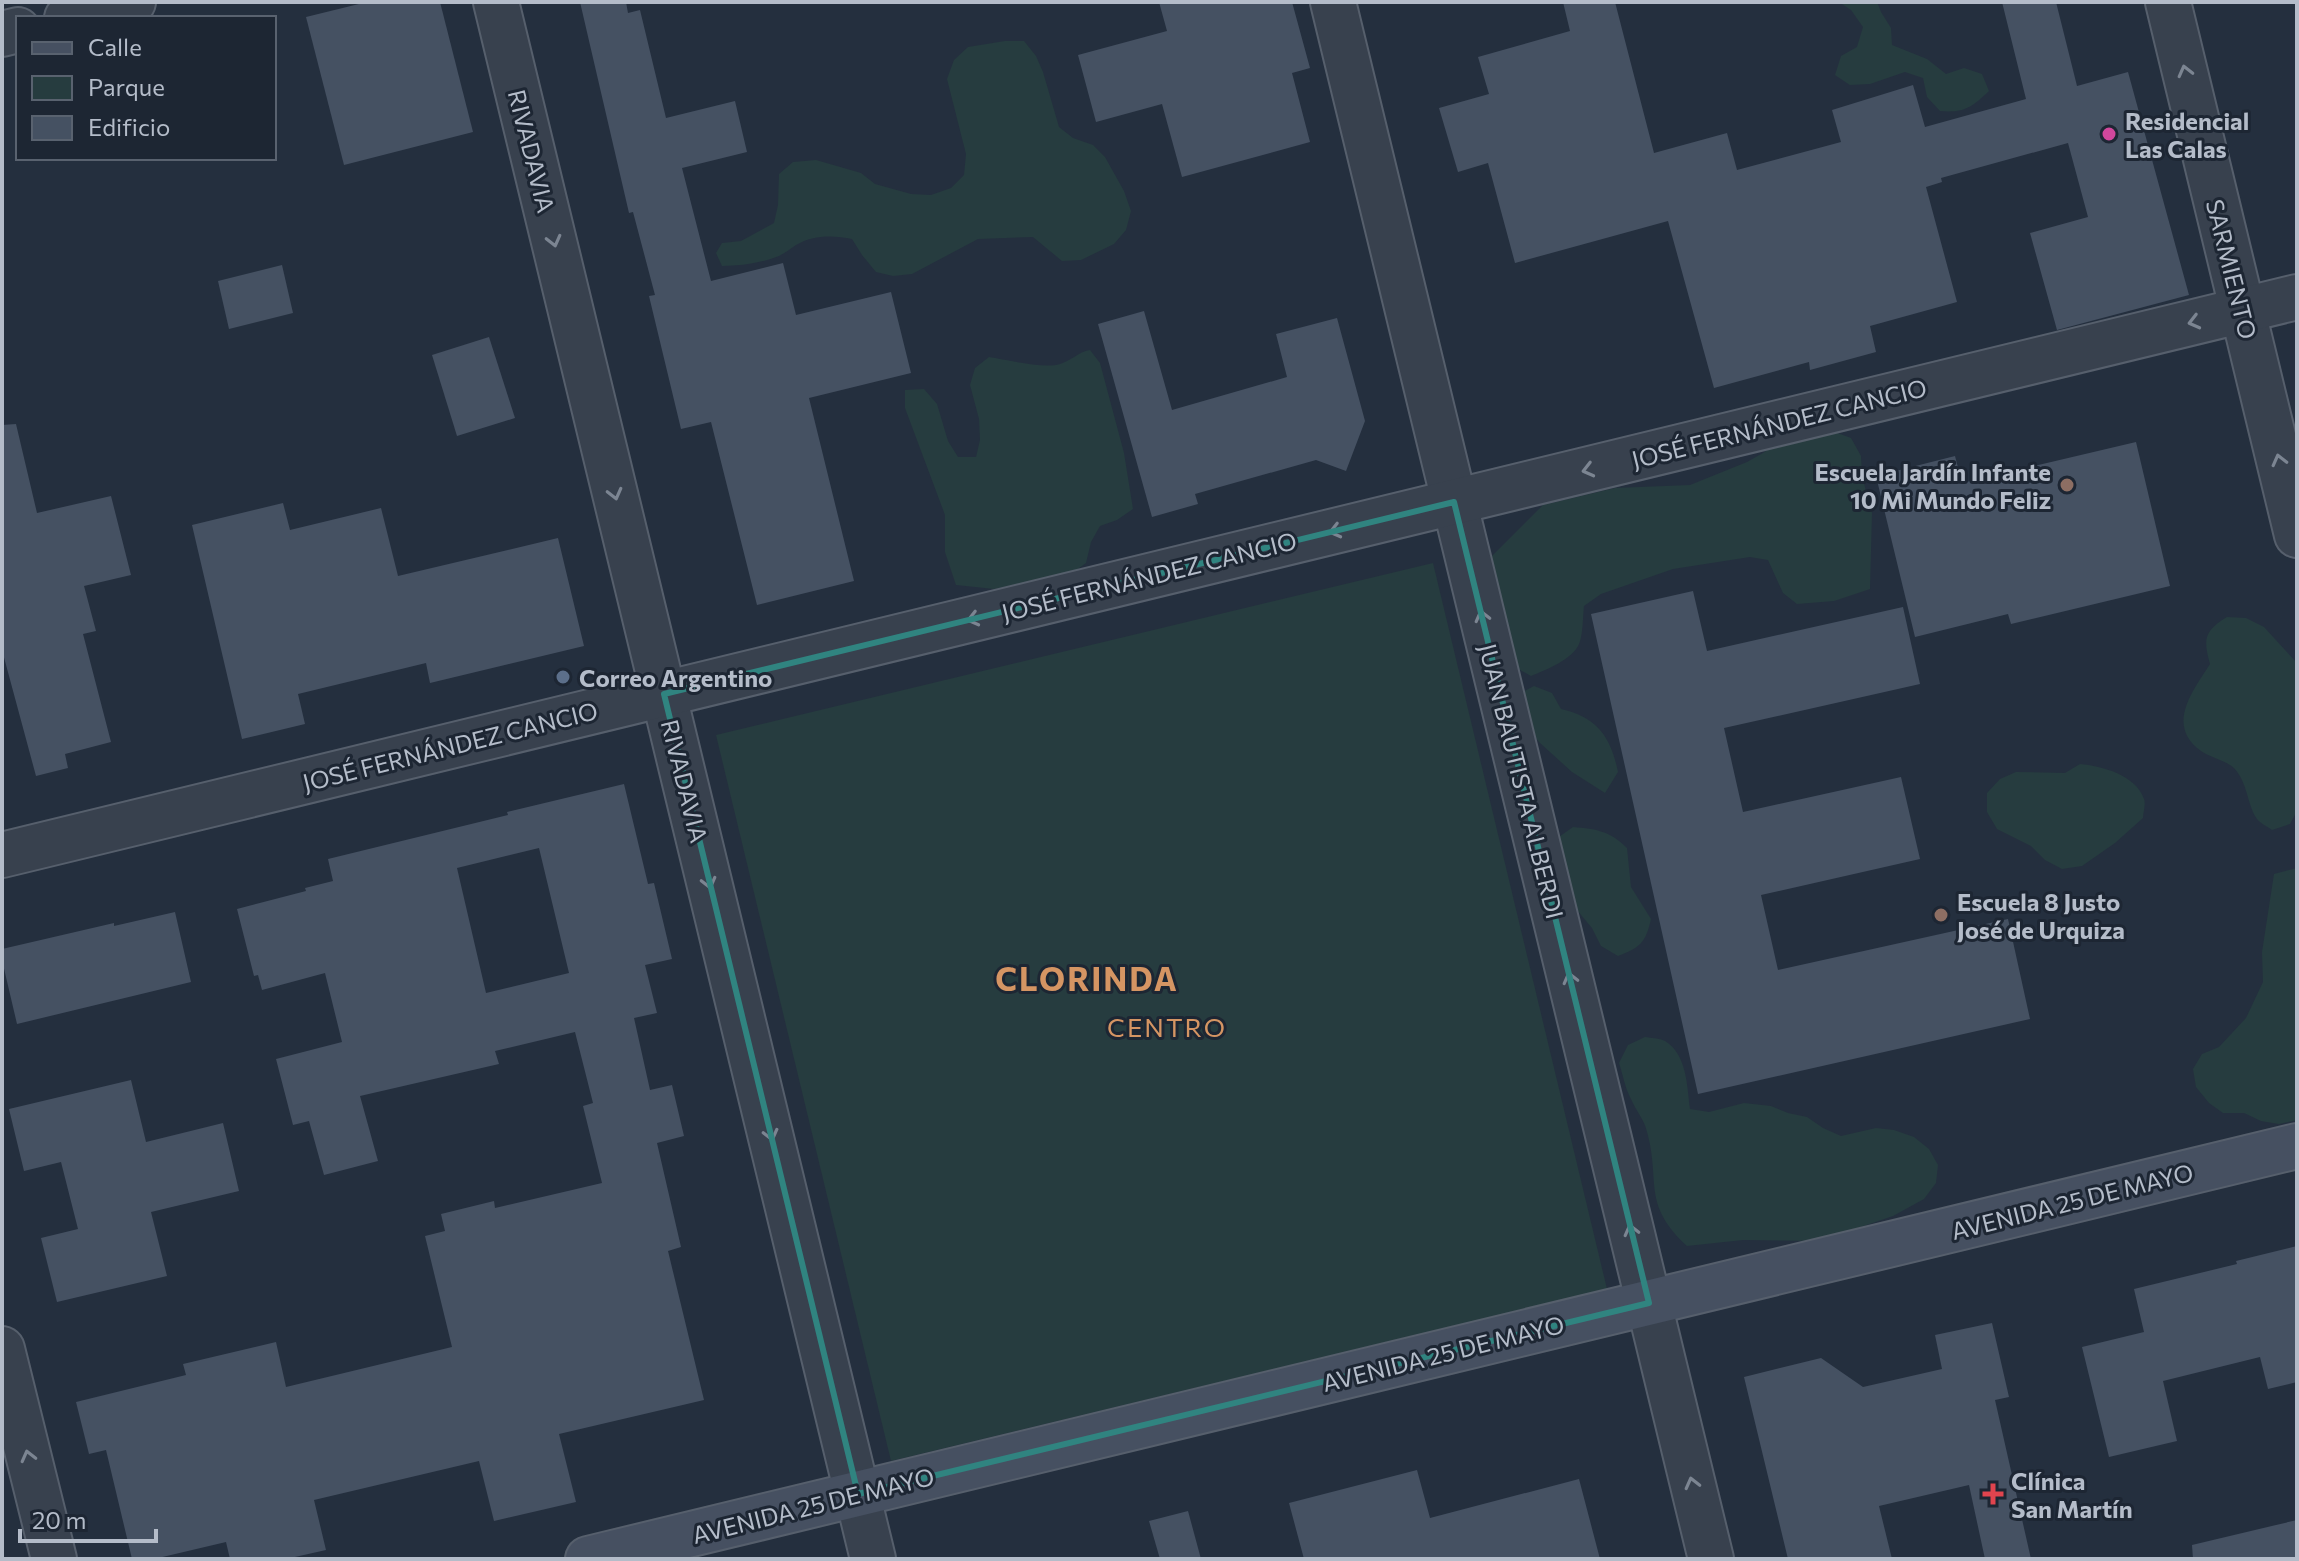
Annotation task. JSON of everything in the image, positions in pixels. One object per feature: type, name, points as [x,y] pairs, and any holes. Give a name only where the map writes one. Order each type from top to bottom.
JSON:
[{"type":"main road","name":"AVENIDA 25 DE MAYO","points":[[588,1559],[2297,1146]]},
{"type":"street","points":[[75,16],[133,2]]},
{"type":"street","name":"RIVADAVIA","points":[[496,2],[873,1559]]},
{"type":"street","name":"JUAN BAUTISTA ALBERDI","points":[[1333,2],[1711,1559]]},
{"type":"street","name":"SARMIENTO","points":[[2168,2],[2297,535]]},
{"type":"street","name":"JOSÉ FERNÁNDEZ CANCIO","points":[[2,855],[2297,297]]},
{"type":"street","points":[[2,1349],[54,1559]]},
{"type":"highlighted area","points":[[1454,502],[1649,1303],[858,1494],[664,694]]},
{"type":"green space","points":[[1839,2],[1877,2],[1891,28],[1892,45],[1927,59],[1946,74],[1964,68],[1982,74],[1989,91],[1967,108],[1940,111],[1927,97],[1923,78],[1905,72],[1870,84],[1850,85],[1835,75],[1841,56],[1857,47],[1863,27],[1851,10]]},
{"type":"green space","points":[[1024,41],[1036,56],[1059,127],[1073,138],[1093,145],[1105,157],[1124,191],[1131,211],[1126,230],[1114,244],[1081,260],[1062,261],[1033,237],[978,239],[912,274],[893,276],[876,272],[852,239],[823,237],[809,239],[765,261],[722,266],[716,253],[722,243],[741,241],[774,223],[779,174],[793,162],[816,160],[861,173],[875,184],[911,194],[931,195],[951,188],[964,175],[966,154],[947,79],[954,60],[968,47]]},
{"type":"green space","points":[[1090,350],[1100,363],[1124,453],[1133,509],[1117,520],[1100,526],[1091,542],[1086,563],[1071,574],[994,589],[956,585],[945,552],[945,515],[905,408],[905,390],[924,389],[937,404],[948,441],[958,457],[976,457],[980,440],[979,419],[970,385],[975,368],[989,357],[1053,365]]},
{"type":"green space","points":[[1832,431],[1851,438],[1861,456],[1862,476],[1872,513],[1870,589],[1834,601],[1797,604],[1783,593],[1768,560],[1750,557],[1673,569],[1601,594],[1584,606],[1579,644],[1558,663],[1531,676],[1513,666],[1490,558],[1543,505],[1615,488],[1690,485],[1747,462],[1779,441]]},
{"type":"green space","points":[[1433,563],[1607,1289],[891,1461],[716,735]]},
{"type":"green space","points":[[2227,617],[2246,618],[2264,627],[2297,663],[2297,811],[2290,824],[2272,830],[2257,819],[2234,768],[2201,751],[2190,741],[2185,730],[2184,719],[2190,697],[2210,664],[2207,636]]},
{"type":"green space","points":[[1534,686],[1552,693],[1561,709],[1593,723],[1606,739],[1618,772],[1605,793],[1572,772],[1540,743],[1515,714],[1517,695]]},
{"type":"green space","points":[[2080,764],[2117,773],[2134,784],[2144,799],[2143,818],[2082,866],[2062,869],[2045,860],[2031,846],[1997,829],[1987,812],[1987,793],[2000,779],[2016,772],[2065,773]]},
{"type":"green space","points":[[1573,827],[1603,832],[1627,848],[1631,887],[1651,919],[1641,943],[1618,956],[1601,946],[1592,928],[1566,897],[1556,839]]},
{"type":"green space","points":[[2297,868],[2297,1120],[2279,1124],[2261,1121],[2244,1113],[2223,1113],[2209,1103],[2196,1087],[2193,1069],[2202,1054],[2219,1047],[2246,1018],[2263,982],[2262,952],[2274,874]]},
{"type":"green space","points":[[1645,1037],[1665,1041],[1678,1054],[1685,1071],[1690,1109],[1709,1112],[1744,1103],[1771,1106],[1807,1117],[1841,1136],[1876,1128],[1894,1130],[1914,1137],[1929,1149],[1938,1165],[1936,1183],[1924,1199],[1893,1216],[1820,1241],[1743,1240],[1687,1246],[1663,1217],[1658,1204],[1647,1132],[1629,1095],[1619,1063],[1628,1045]]},
{"type":"building","points":[[367,2],[440,2],[473,132],[344,165],[306,17]]},
{"type":"building","points":[[580,2],[626,2],[628,13],[640,10],[666,118],[735,101],[747,152],[682,168],[711,281],[783,263],[796,315],[891,292],[911,373],[809,398],[854,581],[757,605],[711,422],[681,429],[649,296],[655,295],[633,212],[629,213]]},
{"type":"building","points":[[1159,2],[1292,2],[1310,68],[1292,73],[1310,142],[1182,177],[1162,104],[1096,122],[1078,55],[1167,31]]},
{"type":"building","points":[[1563,2],[1615,2],[1654,153],[1727,133],[1737,170],[1841,142],[1832,110],[1913,85],[1925,127],[2026,99],[2002,2],[2056,2],[2077,86],[2128,72],[2189,295],[2057,330],[2030,233],[2088,217],[2068,143],[1941,178],[1942,182],[1926,187],[1957,302],[1870,326],[1876,352],[1810,370],[1809,362],[1714,388],[1668,221],[1515,263],[1488,163],[1458,172],[1439,108],[1489,94],[1478,57],[1570,31]]},
{"type":"building","points":[[282,265],[293,313],[229,329],[218,281]]},
{"type":"building","points":[[1144,311],[1172,410],[1287,377],[1276,334],[1337,318],[1365,421],[1346,471],[1316,460],[1195,494],[1198,504],[1152,517],[1098,324]]},
{"type":"building","points":[[489,337],[515,418],[457,436],[432,355]]},
{"type":"building","points":[[16,424],[37,513],[111,496],[131,575],[84,586],[96,631],[83,634],[111,742],[65,754],[68,768],[36,776],[2,650],[2,425]]},
{"type":"building","points":[[2136,442],[2170,586],[2011,624],[2008,614],[1915,637],[1876,476],[1955,456],[1962,483]]},
{"type":"building","points":[[283,503],[290,530],[381,508],[398,576],[558,538],[584,646],[430,683],[426,663],[298,694],[305,724],[242,739],[192,525]]},
{"type":"building","points":[[1693,591],[1707,651],[1903,607],[1920,684],[1724,728],[1743,812],[1901,777],[1920,859],[1761,895],[1778,970],[2008,919],[2030,1019],[1698,1094],[1591,614]]},
{"type":"building","points":[[624,784],[648,884],[654,883],[672,959],[645,965],[657,1013],[634,1018],[650,1090],[672,1085],[684,1136],[657,1143],[681,1247],[668,1251],[704,1400],[559,1434],[576,1502],[494,1521],[479,1461],[314,1500],[326,1550],[286,1559],[230,1559],[226,1542],[154,1559],[132,1559],[106,1450],[89,1454],[76,1402],[186,1375],[183,1364],[276,1342],[286,1387],[452,1347],[425,1236],[445,1231],[441,1214],[494,1201],[495,1208],[602,1183],[583,1106],[593,1103],[575,1032],[495,1051],[499,1064],[360,1096],[378,1161],[324,1175],[309,1121],[293,1125],[276,1059],[342,1042],[325,973],[262,990],[258,975],[254,976],[237,909],[333,881],[328,859],[508,815],[507,812]],"holes":[[[539,848],[569,973],[486,993],[457,868]]]},
{"type":"building","points":[[175,912],[191,982],[17,1024],[2,949]]},
{"type":"building","points":[[131,1080],[146,1142],[223,1123],[239,1191],[151,1212],[167,1276],[57,1302],[41,1238],[78,1229],[61,1162],[24,1171],[9,1109]]},
{"type":"building","points":[[2297,1246],[2297,1382],[2268,1389],[2260,1357],[2163,1381],[2177,1441],[2109,1457],[2082,1347],[2144,1332],[2134,1289]]},
{"type":"building","points":[[1992,1323],[2009,1397],[1995,1400],[2031,1559],[1985,1559],[1969,1485],[1879,1506],[1892,1559],[1788,1559],[1744,1377],[1821,1358],[1863,1387],[1942,1369],[1935,1335]]},
{"type":"building","points":[[1417,1470],[1430,1518],[1579,1479],[1600,1559],[1304,1559],[1289,1503]]},
{"type":"building","points":[[1188,1511],[1201,1559],[1160,1559],[1149,1521]]},
{"type":"building","points":[[2297,1520],[2297,1559],[2193,1559],[2192,1545]]},
{"type":"place","name":"Residencial Las Calas","points":[[2109,134]]},
{"type":"place","name":"Escuela Jardín Infante 10 Mi Mundo Feliz","points":[[2067,485]]},
{"type":"place","name":"Correo Argentino","points":[[563,677]]},
{"type":"place","name":"Escuela 8 Justo José de Urquiza","points":[[1941,915]]},
{"type":"place","name":"Clínica San Martín","points":[[1993,1494]]},
{"type":"district","name":"CLORINDA","points":[[1087,978]]},
{"type":"district","name":"CENTRO","points":[[1167,1026]]}]
